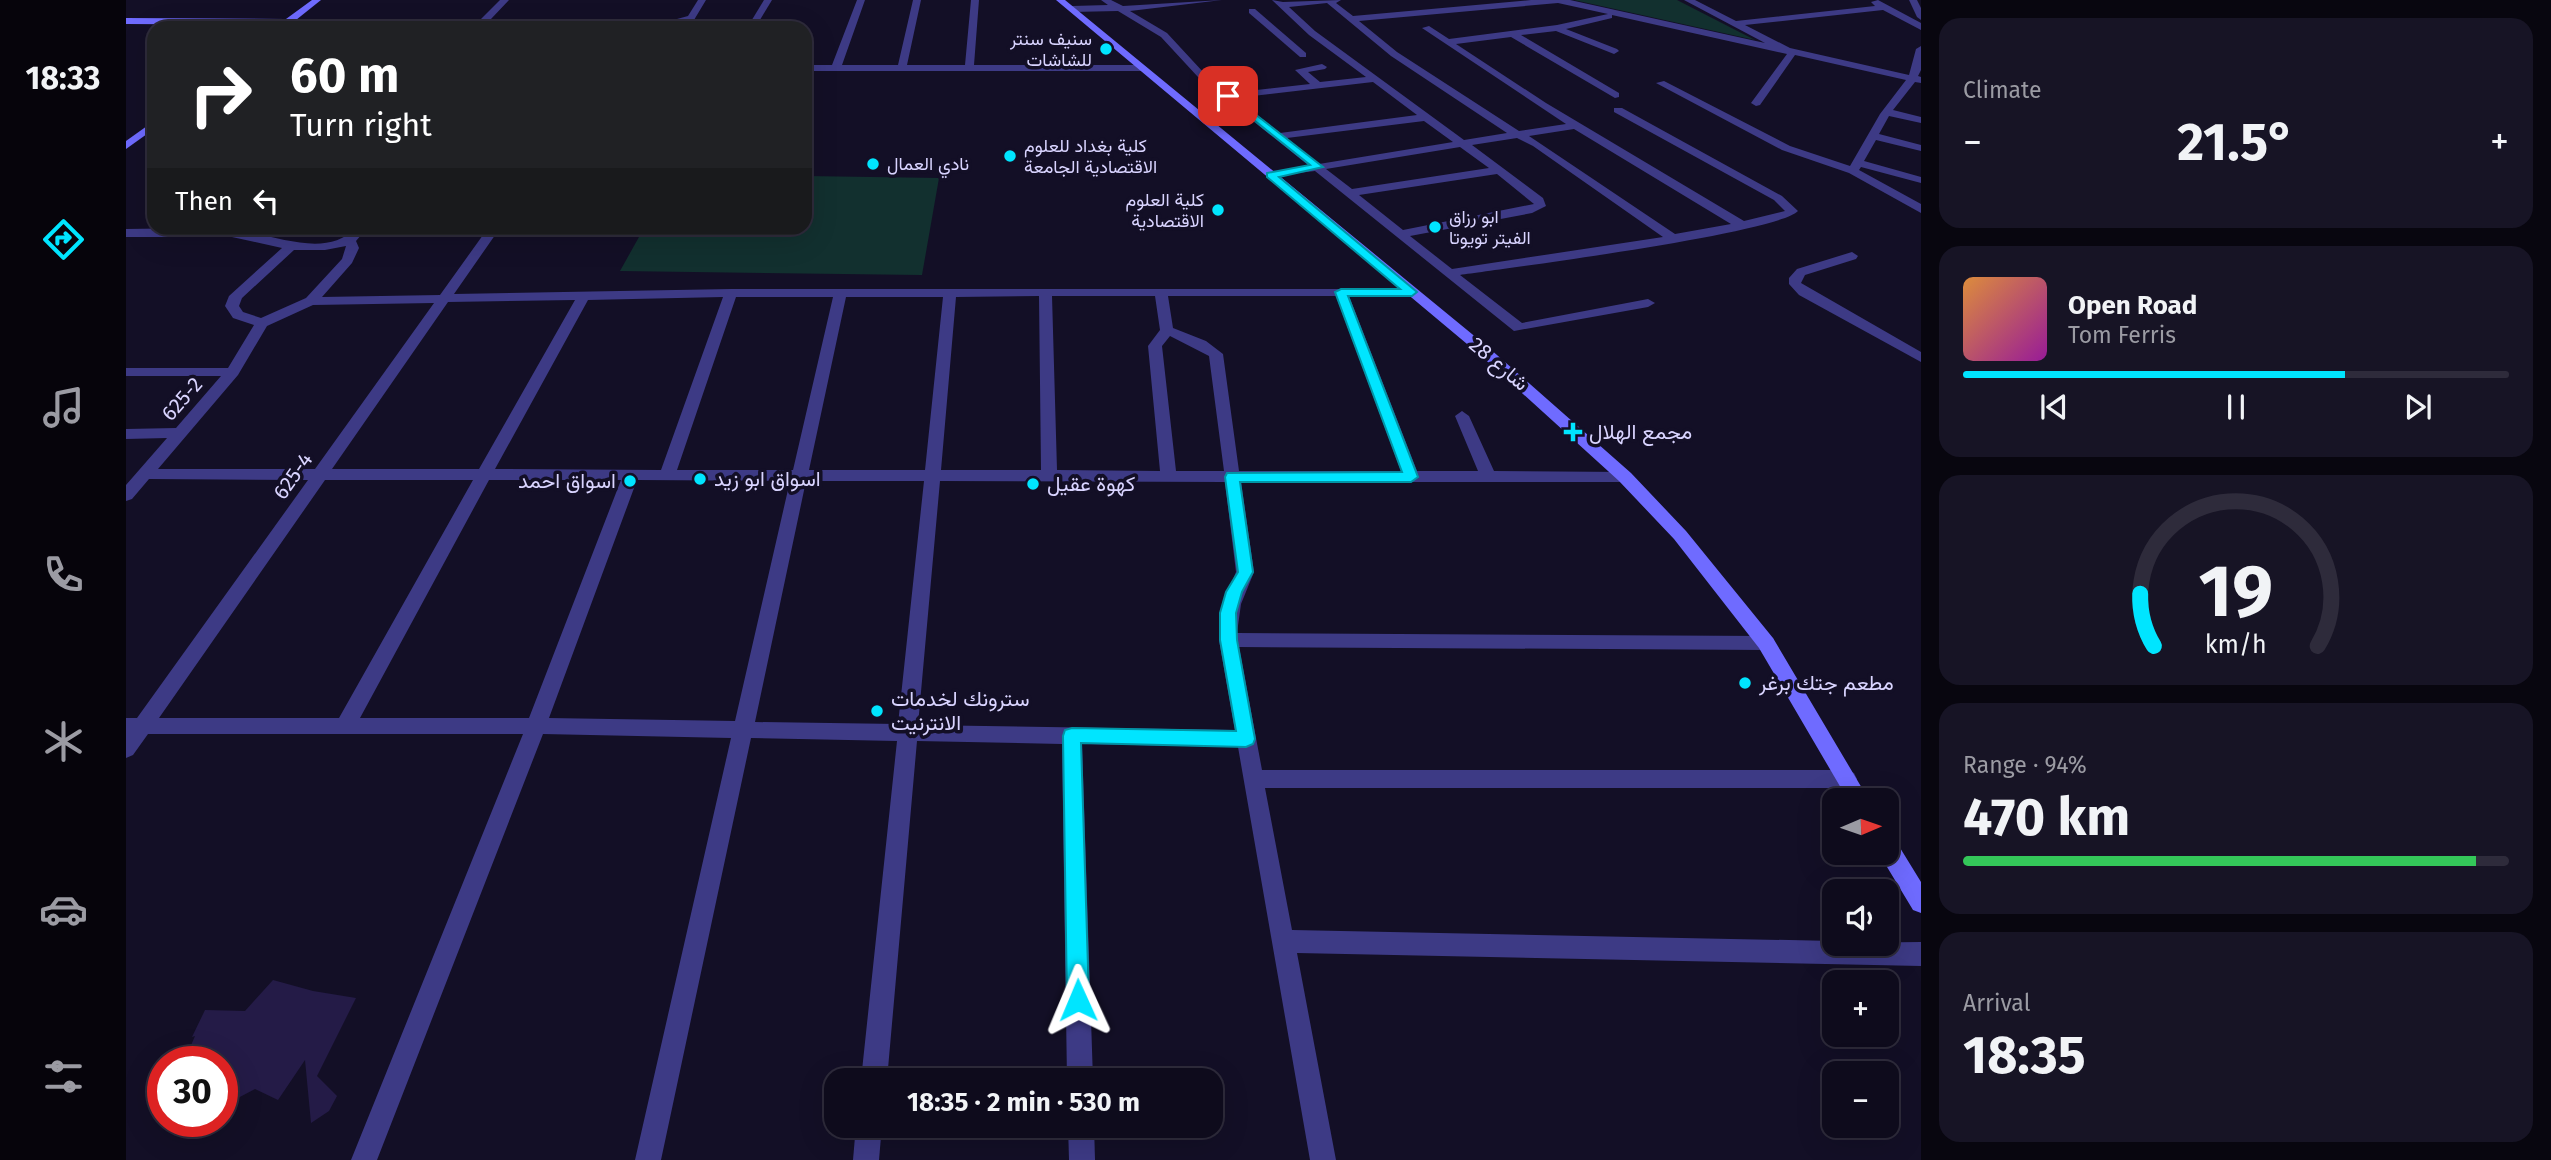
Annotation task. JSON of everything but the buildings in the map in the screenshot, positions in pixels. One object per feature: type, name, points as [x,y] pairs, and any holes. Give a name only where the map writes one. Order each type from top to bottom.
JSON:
[{"type":"street","points":[[289,21],[317,0]]},
{"type":"street","points":[[485,21],[505,0]]},
{"type":"street","points":[[669,21],[691,18],[702,0]]},
{"type":"street","points":[[755,21],[768,0]]},
{"type":"street","points":[[836,68],[860,0]]},
{"type":"street","points":[[902,68],[917,0]]},
{"type":"street","points":[[968,69],[975,0]]},
{"type":"street","points":[[1105,0],[1164,35],[1201,75],[1519,328],[1648,303]]},
{"type":"street","points":[[1066,5],[1118,9],[1218,0]]},
{"type":"street","points":[[1329,0],[1394,54],[1518,135],[1537,144],[1674,239]]},
{"type":"street","points":[[1303,55],[1279,3],[1337,0]]},
{"type":"street","points":[[1349,19],[1558,0],[1918,81]]},
{"type":"street","points":[[1688,0],[1792,53]]},
{"type":"street","points":[[1871,0],[1921,27]]},
{"type":"street","points":[[1913,0],[1921,15]]},
{"type":"street","name":"شارع 28","points":[[1066,5],[1549,407],[1625,477],[1680,535],[1766,643],[1853,788]]},
{"type":"street","points":[[1734,24],[1885,7]]},
{"type":"street","points":[[1252,11],[1290,29],[1375,79],[1539,200],[1540,206],[1400,234]]},
{"type":"street","points":[[1447,42],[1557,28],[1616,15]]},
{"type":"street","points":[[126,21],[147,21]]},
{"type":"street","points":[[1426,27],[1576,125],[1743,226]]},
{"type":"street","points":[[1557,28],[1614,51]]},
{"type":"street","points":[[1513,34],[1615,95]]},
{"type":"street","points":[[1856,167],[1887,112],[1918,81],[1921,49]]},
{"type":"street","points":[[1756,103],[1792,53]]},
{"type":"street","points":[[1318,86],[1300,70],[1322,67]]},
{"type":"street","points":[[812,68],[1142,68]]},
{"type":"street","points":[[1228,96],[1375,79]]},
{"type":"street","points":[[1661,83],[1786,148],[1856,167],[1921,180]]},
{"type":"street","points":[[1449,273],[1674,239],[1743,226],[1787,215],[1792,211],[1778,198],[1618,110]]},
{"type":"street","points":[[1887,112],[1921,120]]},
{"type":"street","points":[[1280,136],[1428,117]]},
{"type":"street","points":[[1270,175],[1576,125]]},
{"type":"street","points":[[126,146],[147,130]]},
{"type":"street","points":[[1873,136],[1921,148]]},
{"type":"street","points":[[1856,167],[1921,209]]},
{"type":"street","points":[[1351,193],[1501,170]]},
{"type":"street","points":[[126,233],[147,230]]},
{"type":"street","points":[[252,235],[290,246],[325,246],[350,241],[355,235]]},
{"type":"street","name":"625-4","points":[[126,749],[134,726],[320,475],[489,235]]},
{"type":"street","points":[[311,301],[348,260],[354,248],[350,241]]},
{"type":"street","points":[[290,246],[236,296],[232,306],[238,315],[262,323],[311,301],[584,295],[1412,292]]},
{"type":"street","points":[[1852,256],[1801,271],[1795,278],[1796,284],[1921,358]]},
{"type":"street","points":[[1341,292],[1411,477]]},
{"type":"street","points":[[667,475],[731,293]]},
{"type":"street","points":[[648,1160],[840,293]]},
{"type":"street","points":[[875,1068],[950,293]]},
{"type":"street","points":[[1045,293],[1049,476]]},
{"type":"street","points":[[1161,293],[1167,330],[1155,346],[1170,477]]},
{"type":"street","points":[[345,726],[584,295]]},
{"type":"street","name":"625-2","points":[[126,495],[233,372],[262,323]]},
{"type":"street","points":[[1167,330],[1202,344],[1216,354],[1245,572],[1234,592],[1228,613],[1228,640],[1324,1160]]},
{"type":"street","points":[[126,372],[233,372]]},
{"type":"street","points":[[1462,416],[1488,477]]},
{"type":"street","points":[[126,434],[180,433]]},
{"type":"street","points":[[144,474],[1625,477]]},
{"type":"street","points":[[365,1160],[536,726],[631,475]]},
{"type":"street","points":[[1228,640],[1766,643]]},
{"type":"street","points":[[134,726],[536,726],[1246,739]]},
{"type":"street","points":[[1072,736],[1080,1068]]},
{"type":"street","points":[[1254,779],[1847,779]]},
{"type":"street","points":[[1898,865],[1921,902]]},
{"type":"street","points":[[1283,941],[1921,954]]},
{"type":"street","points":[[866,1160],[868,1138]]},
{"type":"street","points":[[1081,1138],[1082,1160]]},
{"type":"green space","points":[[1574,0],[1677,0],[1755,40]]},
{"type":"green space","points":[[812,176],[939,178],[922,275],[620,271],[640,235],[812,235]]},
{"type":"place","name":"سنيف سنتر للشاشات","points":[[1106,49]]},
{"type":"place","name":"كلية بغداد للعلوم الاقتصادية الجامعة","points":[[1010,156]]},
{"type":"place","name":"نادي العمال","points":[[873,164]]},
{"type":"place","name":"كلية العلوم الاقتصادية","points":[[1218,210]]},
{"type":"place","name":"ابو رزاق الفيتر تويوتا","points":[[1435,227]]},
{"type":"place","name":"مجمع الهلال","points":[[1573,432]]},
{"type":"place","name":"اسواق ابو زيد","points":[[700,479]]},
{"type":"place","name":"اسواق احمد","points":[[630,481]]},
{"type":"place","name":"كهوة عقيل","points":[[1033,484]]},
{"type":"place","name":"مطعم جتك برغر","points":[[1745,683]]},
{"type":"place","name":"سترونك لخدمات الانترنيت","points":[[877,711]]},
{"type":"route","points":[[1078,1000],[1072,736],[1246,739],[1228,640],[1228,613],[1234,592],[1245,572],[1232,477],[1411,477],[1341,292],[1412,292],[1270,175],[1318,167],[1228,96]]}]
